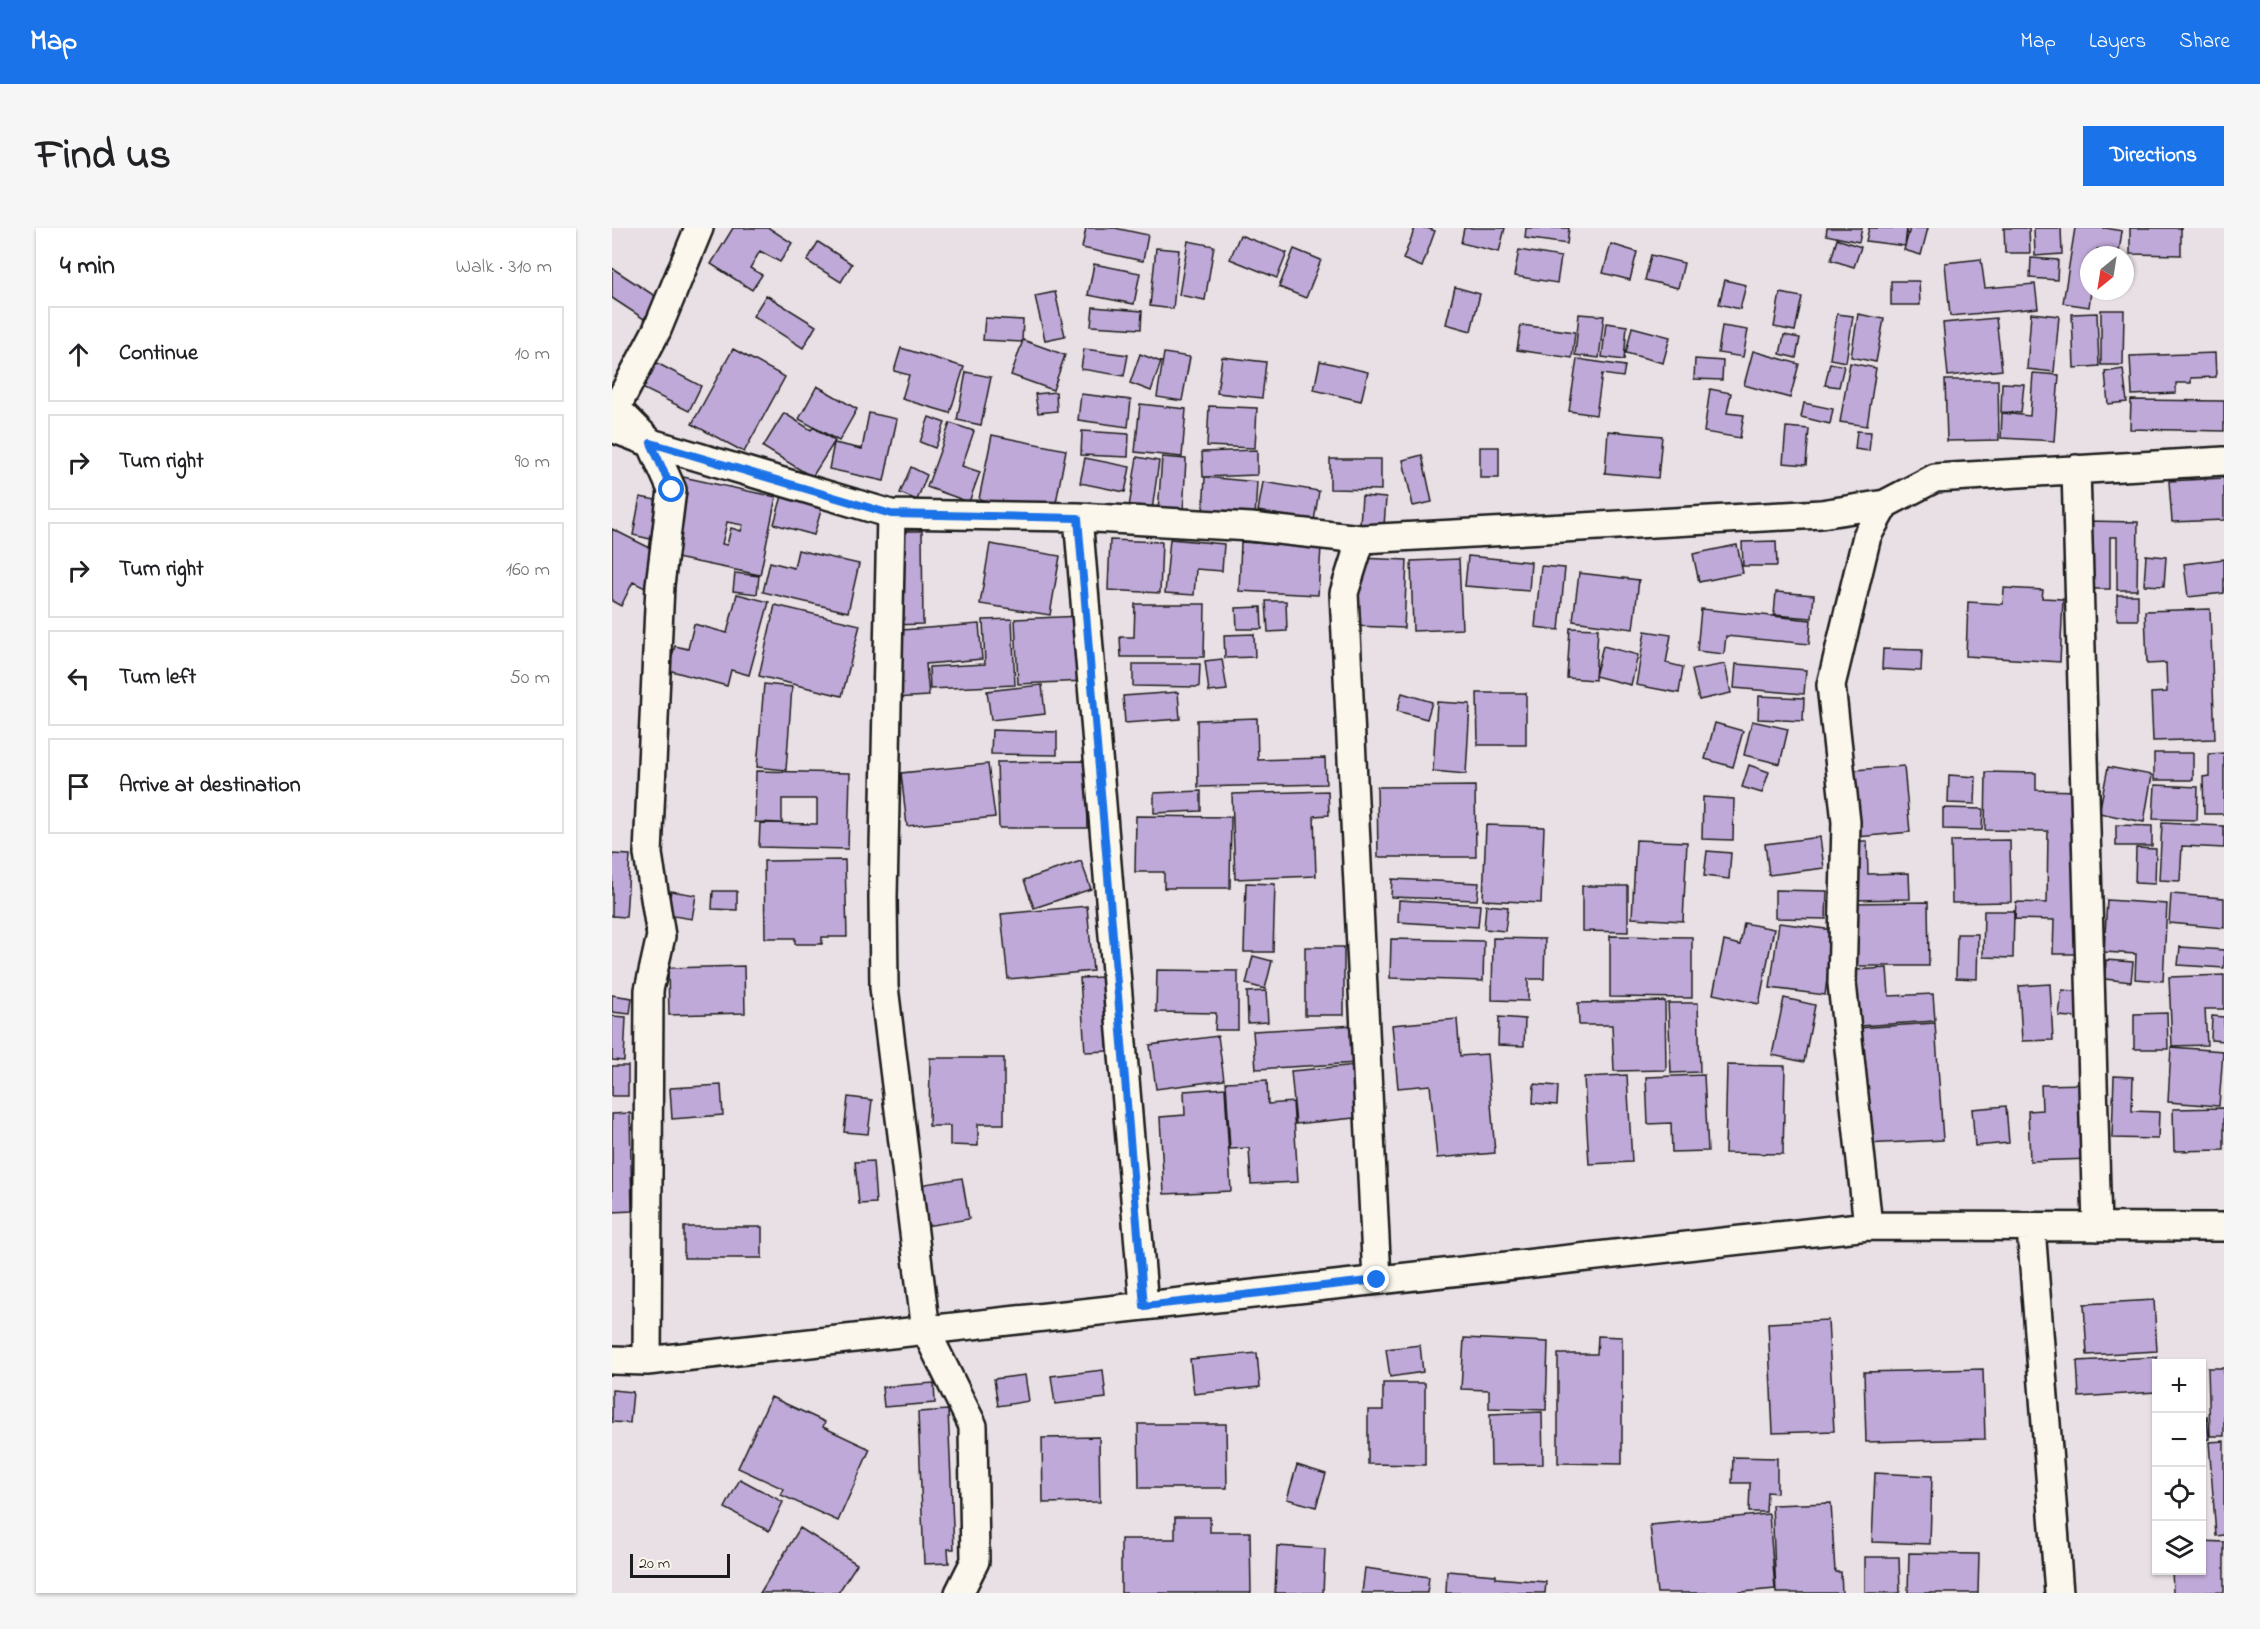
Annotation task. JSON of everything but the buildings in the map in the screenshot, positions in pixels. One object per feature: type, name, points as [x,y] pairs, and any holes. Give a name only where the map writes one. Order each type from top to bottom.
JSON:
[{"type":"street","points":[[647,1361],[649,990],[661,936],[648,854],[660,585],[672,490],[651,443],[616,408],[657,330],[699,228]]},
{"type":"street","points":[[612,428],[651,443],[891,514],[1078,518],[1251,527],[1361,539],[1821,514],[1885,504],[1935,478],[2224,461]]},
{"type":"street","points":[[2076,469],[2097,1227]]},
{"type":"street","points":[[1868,1226],[1842,983],[1846,822],[1831,686],[1867,536],[1885,504]]},
{"type":"street","points":[[891,514],[883,897],[884,987],[926,1330],[973,1426],[975,1561],[959,1593]]},
{"type":"street","points":[[1078,518],[1144,1306]]},
{"type":"street","points":[[1361,539],[1344,593],[1377,1280]]},
{"type":"street","points":[[612,1360],[647,1361],[1868,1226],[2224,1227]]},
{"type":"street","points":[[2031,1228],[2059,1593]]},
{"type":"route","points":[[672,490],[651,443],[891,514],[1078,518],[1144,1306],[1377,1280]]}]
